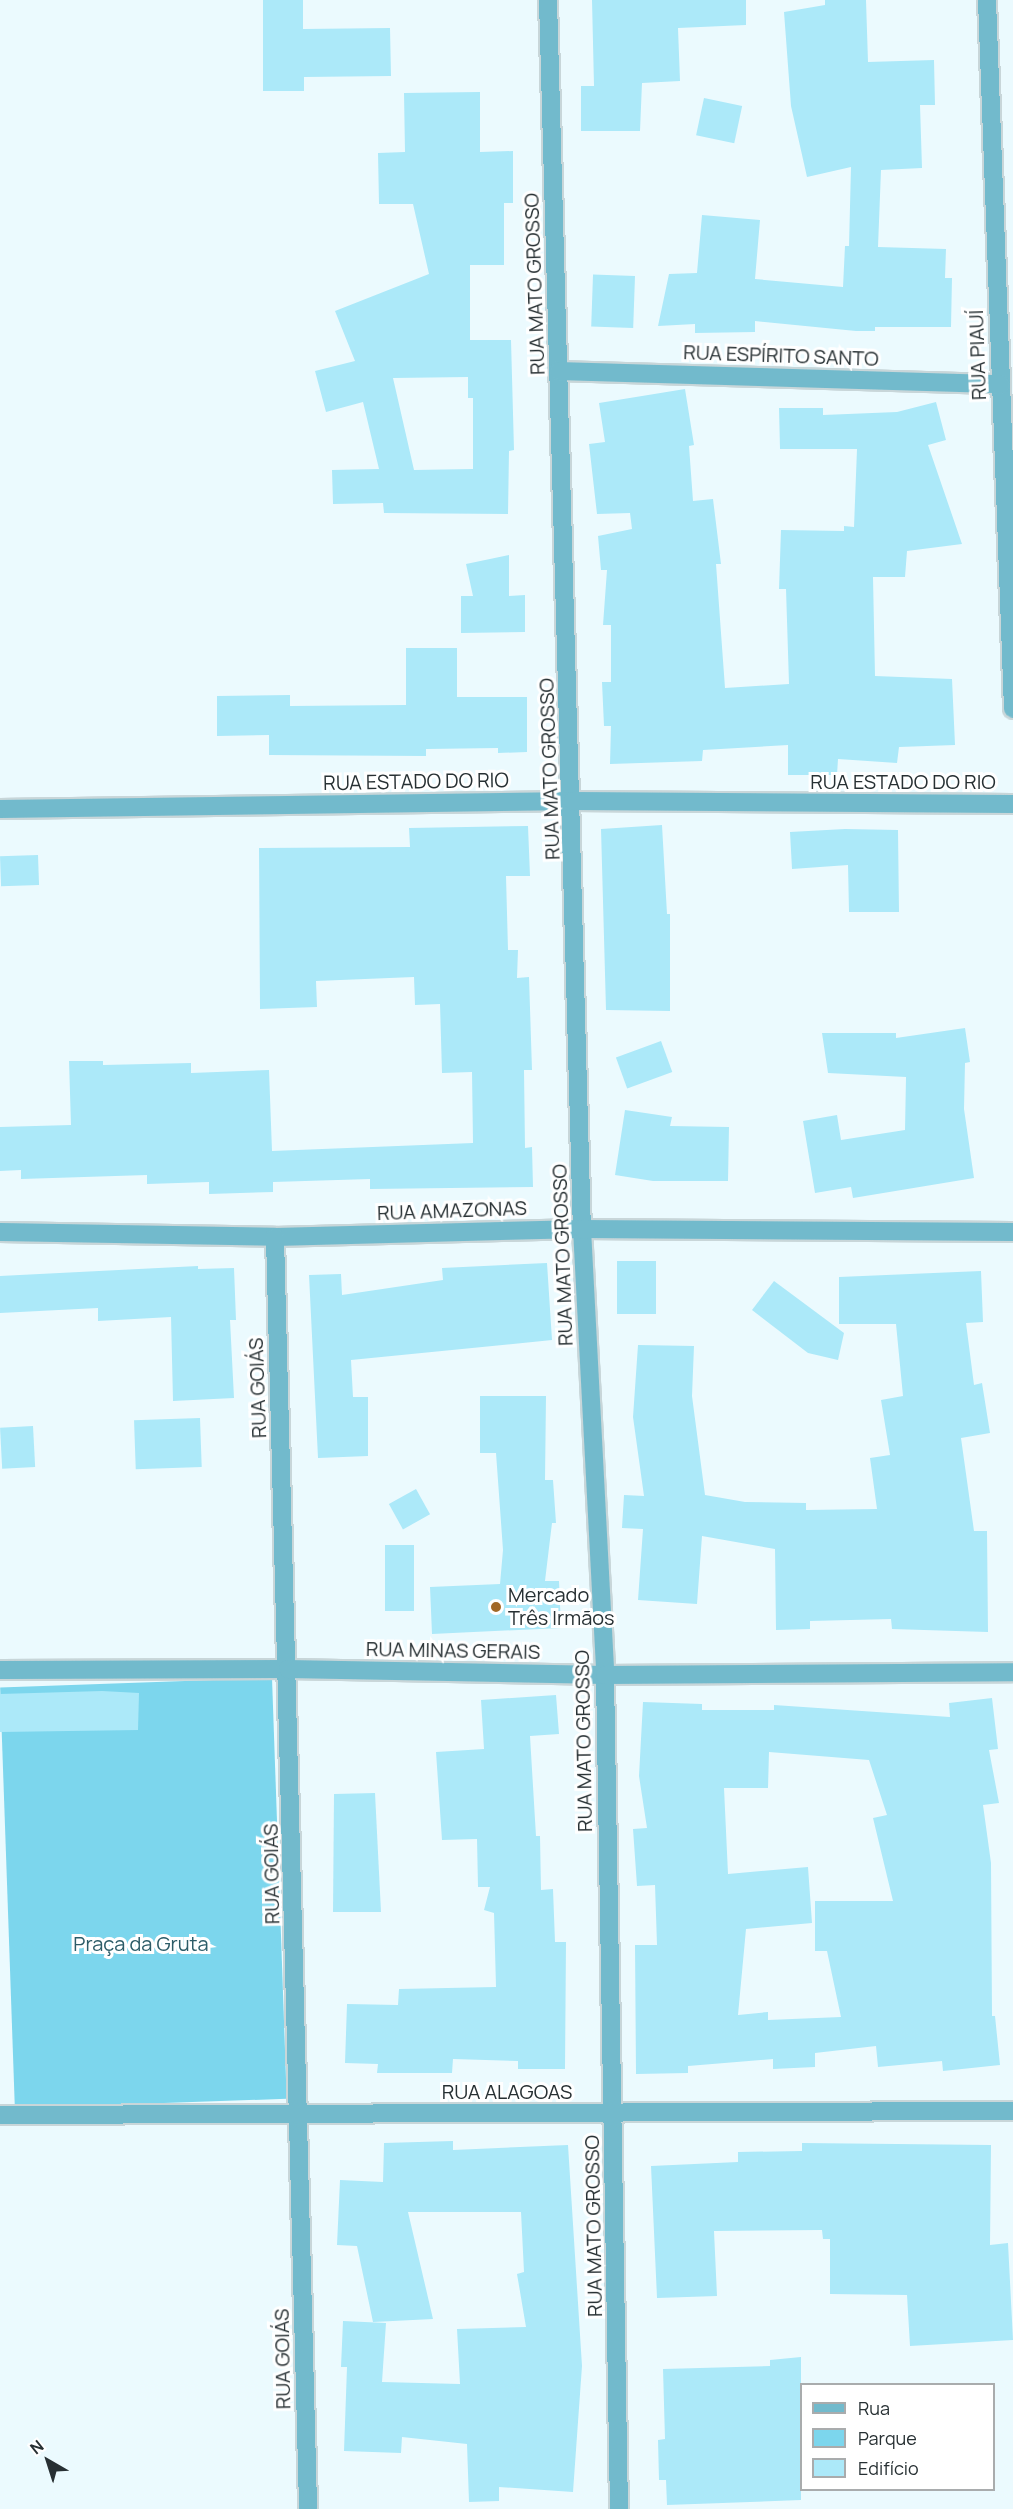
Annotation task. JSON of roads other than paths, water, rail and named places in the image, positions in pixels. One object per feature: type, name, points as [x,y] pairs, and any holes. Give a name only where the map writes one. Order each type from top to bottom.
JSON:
[{"type":"street","name":"RUA MATO GROSSO","points":[[548,0],[573,801],[582,1229],[604,1675],[614,2114],[619,2509]]},
{"type":"street","name":"RUA PIAUÍ","points":[[987,0],[1013,709]]},
{"type":"street","name":"RUA ESPÍRITO SANTO","points":[[559,371],[1001,384]]},
{"type":"street","name":"RUA ESTADO DO RIO","points":[[0,809],[573,801],[1013,804]]},
{"type":"street","name":"RUA AMAZONAS","points":[[0,1232],[274,1237],[582,1229],[1013,1232]]},
{"type":"street","name":"RUA GOIÁS","points":[[274,1237],[288,1669],[308,2509]]},
{"type":"street","name":"RUA MINAS GERAIS","points":[[0,1670],[288,1669],[604,1675],[1013,1672]]},
{"type":"street","name":"RUA ALAGOAS","points":[[0,2115],[299,2112],[614,2114],[1013,2111]]},
{"type":"place","name":"Mercado Três Irmãos","points":[[496,1607]]},
{"type":"park label","name":"Praça da Gruta","points":[[141,1943]]}]
